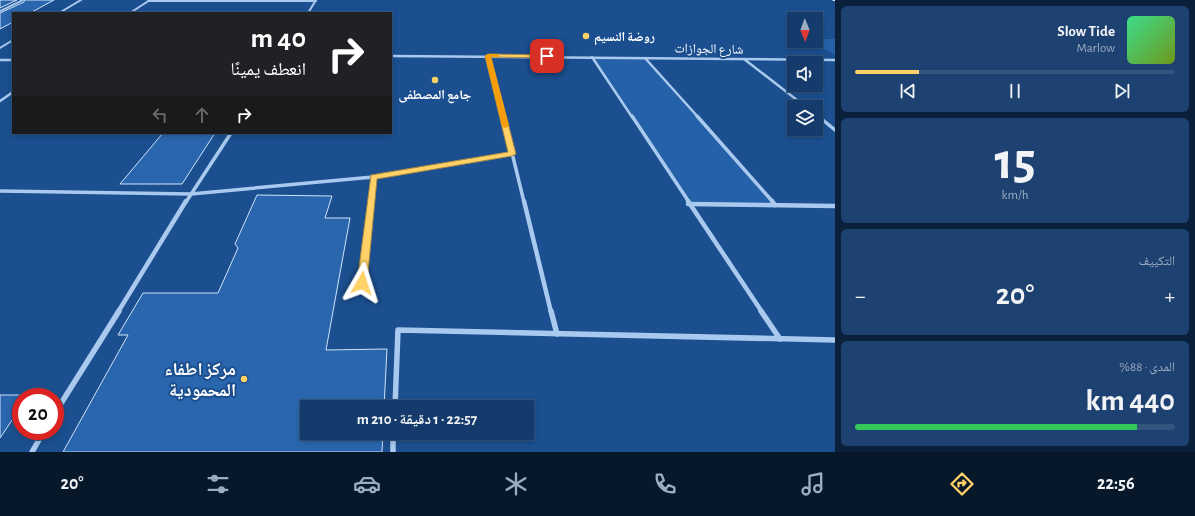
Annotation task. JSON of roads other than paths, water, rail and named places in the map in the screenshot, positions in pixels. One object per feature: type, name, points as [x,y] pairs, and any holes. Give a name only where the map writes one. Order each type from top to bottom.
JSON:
[{"type":"street","points":[[0,11],[23,0]]},
{"type":"street","points":[[61,12],[81,0]]},
{"type":"street","points":[[132,12],[149,1],[316,0]]},
{"type":"street","points":[[309,12],[316,0]]},
{"type":"street","points":[[0,48],[12,41]]},
{"type":"street","name":"شارع الجوازات","points":[[392,56],[835,60]]},
{"type":"street","points":[[488,56],[557,334]]},
{"type":"street","points":[[592,57],[688,204],[780,339]]},
{"type":"street","points":[[645,58],[775,205]]},
{"type":"street","points":[[744,59],[797,100]]},
{"type":"street","points":[[0,60],[12,60]]},
{"type":"street","points":[[0,101],[12,93]]},
{"type":"street","points":[[823,121],[835,130]]},
{"type":"street","points":[[64,399],[191,194],[230,134]]},
{"type":"street","points":[[0,191],[191,194],[373,177],[512,154]]},
{"type":"street","points":[[688,204],[835,206]]},
{"type":"street","points":[[395,400],[398,330],[835,340]]},
{"type":"street","points":[[32,452],[39,440]]},
{"type":"street","points":[[393,452],[394,440]]},
{"type":"lane","points":[[362,283],[373,177]]},
{"type":"place","name":"روضة النسيم","points":[[586,36]]},
{"type":"place","name":"جامع المصطفى","points":[[435,80]]},
{"type":"place","name":"مركز اطفاء المحمودية","points":[[244,379]]}]
